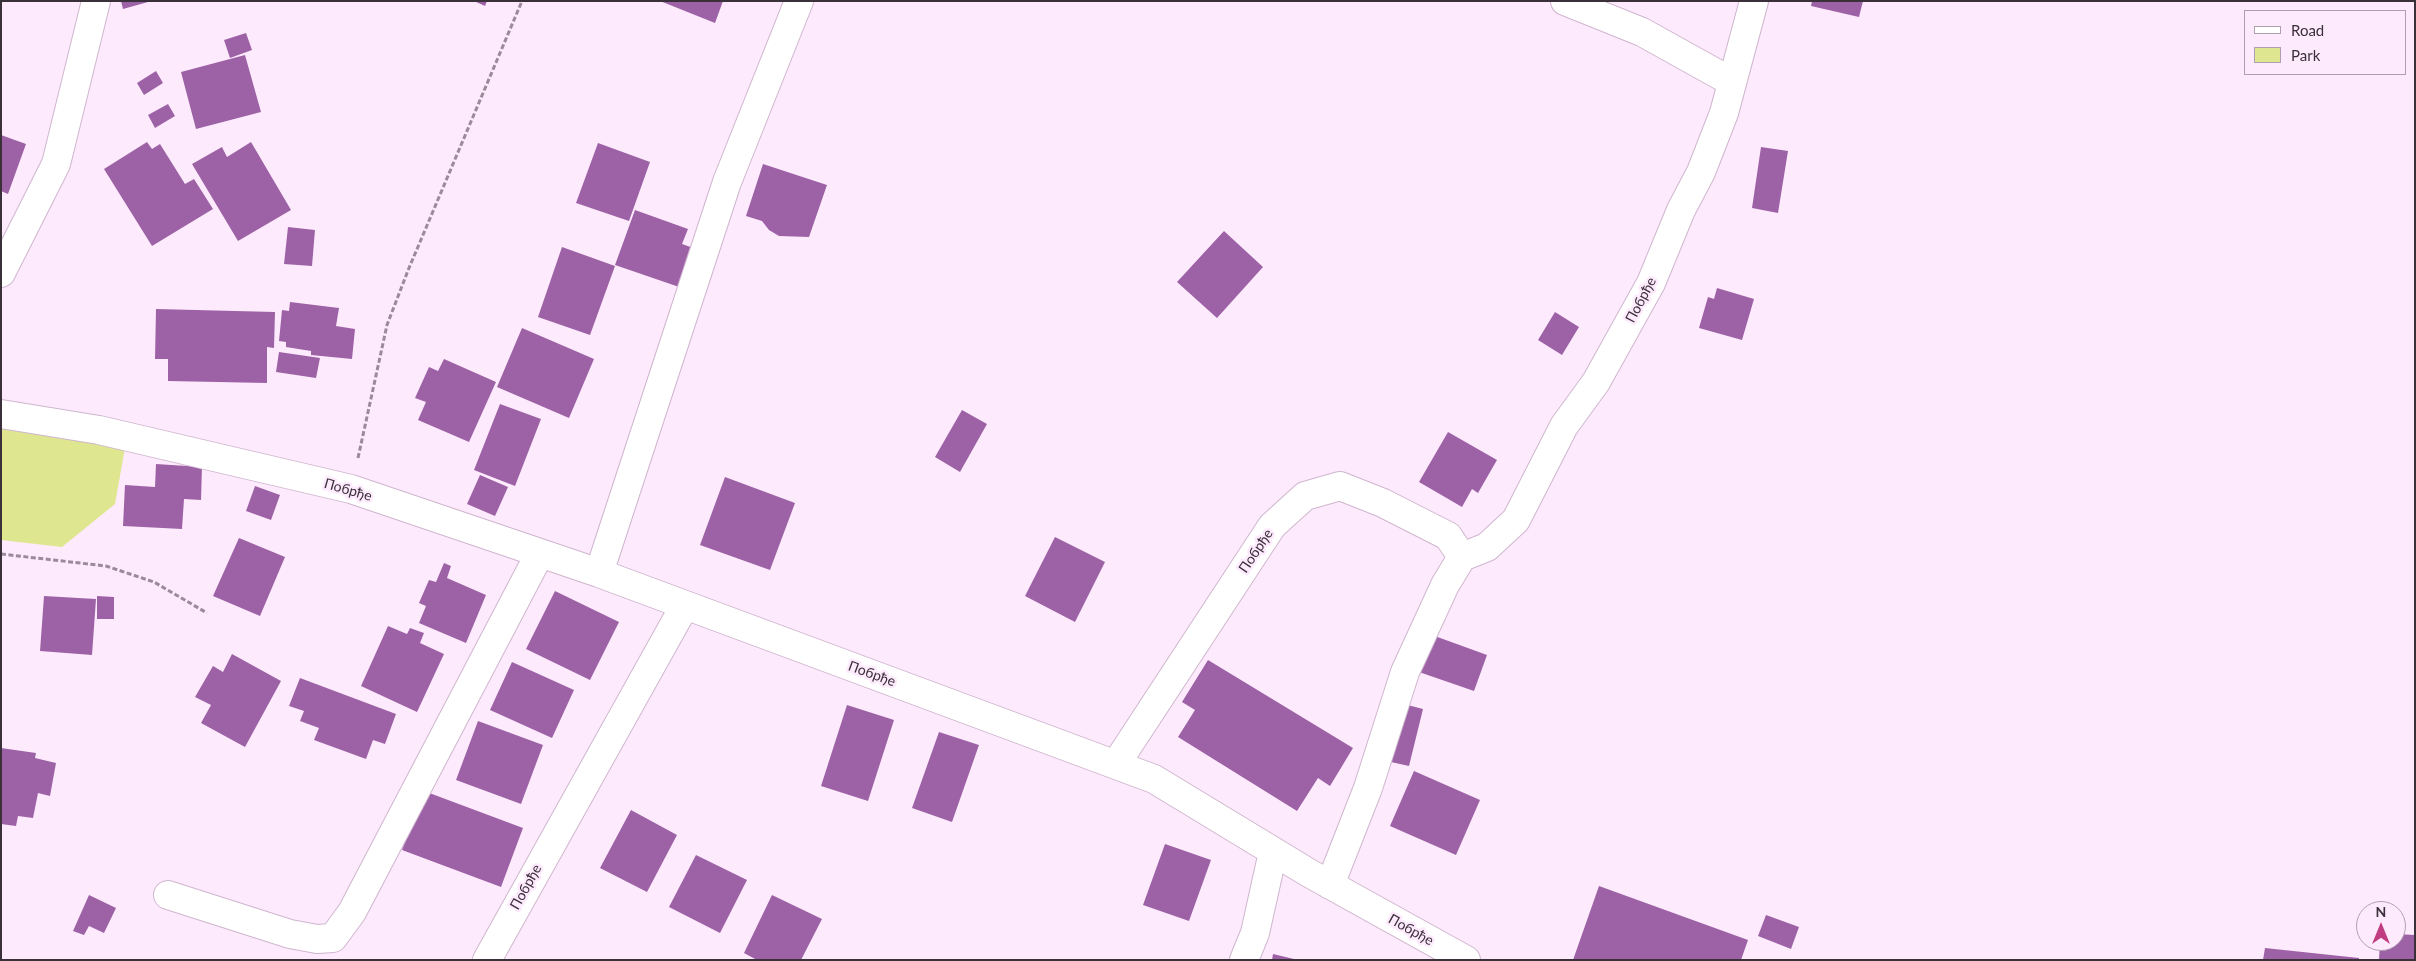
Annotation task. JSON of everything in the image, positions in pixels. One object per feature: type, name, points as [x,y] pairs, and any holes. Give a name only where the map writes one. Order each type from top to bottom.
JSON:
[{"type":"street","points":[[1,272],[56,164],[96,1]]},
{"type":"street","points":[[599,573],[727,182],[799,1]]},
{"type":"street","points":[[1565,1],[1642,32],[1732,82]]},
{"type":"street","name":"Побрђе","points":[[1116,764],[1272,526],[1305,496],[1340,486],[1383,503],[1448,536],[1462,558],[1487,547],[1516,520],[1564,426],[1596,382],[1651,283],[1682,210],[1701,172],[1724,113],[1754,1]]},
{"type":"street","name":"Побрђе","points":[[1,414],[99,430],[351,489],[599,573],[1154,778],[1273,852],[1466,960]]},
{"type":"street","points":[[168,895],[290,934],[317,939],[334,938],[352,912],[540,553]]},
{"type":"street","points":[[1330,885],[1368,788],[1405,672],[1445,585],[1462,558]]},
{"type":"street","name":"Побрђе","points":[[487,960],[685,605]]},
{"type":"street","points":[[1244,960],[1255,933],[1273,852]]},
{"type":"path","points":[[351,489],[387,325],[409,268],[522,1]]},
{"type":"path","points":[[1,554],[106,566],[154,582],[207,613]]},
{"type":"green space","points":[[10,427],[125,448],[115,504],[62,547],[1,540],[1,428]]},
{"type":"building","points":[[121,1],[148,1],[148,2],[123,9]]},
{"type":"building","points":[[474,1],[487,1],[485,6]]},
{"type":"building","points":[[660,1],[723,1],[715,23]]},
{"type":"building","points":[[1812,1],[1863,1],[1859,17],[1811,6]]},
{"type":"building","points":[[246,33],[252,50],[230,58],[224,40]]},
{"type":"building","points":[[245,55],[261,112],[196,129],[181,72]]},
{"type":"building","points":[[156,71],[163,83],[144,95],[137,83]]},
{"type":"building","points":[[168,104],[175,116],[155,128],[148,115]]},
{"type":"building","points":[[1,135],[26,144],[8,194],[1,191]]},
{"type":"building","points":[[147,142],[152,149],[160,144],[185,184],[194,179],[213,209],[152,246],[104,169]]},
{"type":"building","points":[[251,142],[291,210],[238,241],[192,164],[222,147],[227,157]]},
{"type":"building","points":[[598,143],[650,162],[629,221],[576,203]]},
{"type":"building","points":[[1761,147],[1788,151],[1778,213],[1752,208]]},
{"type":"building","points":[[763,164],[827,185],[809,237],[779,236],[769,230],[762,221],[746,216]]},
{"type":"building","points":[[635,210],[688,229],[682,244],[699,250],[685,289],[615,265]]},
{"type":"building","points":[[288,227],[315,230],[312,266],[284,264]]},
{"type":"building","points":[[1224,231],[1263,267],[1217,318],[1177,282]]},
{"type":"building","points":[[562,247],[615,266],[590,335],[538,317]]},
{"type":"building","points":[[1717,288],[1754,299],[1742,340],[1699,328],[1708,297],[1714,299]]},
{"type":"building","points":[[290,302],[339,308],[336,326],[355,329],[352,359],[311,355],[311,351],[286,347],[286,342],[279,341],[282,310],[289,311]]},
{"type":"building","points":[[156,309],[275,312],[274,348],[267,347],[267,383],[168,381],[168,359],[155,359]]},
{"type":"building","points":[[1555,312],[1579,327],[1562,355],[1538,340]]},
{"type":"building","points":[[522,328],[594,359],[569,418],[497,387]]},
{"type":"building","points":[[279,352],[320,358],[316,378],[276,372]]},
{"type":"building","points":[[444,359],[496,382],[469,442],[418,420],[426,402],[415,398],[429,367],[438,371]]},
{"type":"building","points":[[500,404],[541,419],[515,486],[474,470]]},
{"type":"building","points":[[962,410],[987,424],[960,472],[935,457]]},
{"type":"building","points":[[1448,432],[1497,460],[1478,493],[1472,489],[1462,507],[1419,482]]},
{"type":"building","points":[[156,464],[202,467],[201,500],[184,499],[182,529],[123,526],[125,485],[155,487]]},
{"type":"building","points":[[480,475],[508,487],[495,516],[467,504]]},
{"type":"building","points":[[725,477],[795,503],[770,570],[700,545]]},
{"type":"building","points":[[255,486],[280,495],[271,520],[246,511]]},
{"type":"building","points":[[1055,537],[1105,562],[1075,622],[1025,596]]},
{"type":"building","points":[[239,538],[285,557],[260,616],[213,596]]},
{"type":"building","points":[[444,563],[451,566],[447,578],[486,595],[466,643],[419,623],[426,606],[419,603],[429,580],[436,582]]},
{"type":"building","points":[[555,591],[619,622],[590,680],[526,649]]},
{"type":"building","points":[[44,596],[96,599],[92,655],[40,651]]},
{"type":"building","points":[[97,596],[114,597],[114,619],[97,619]]},
{"type":"building","points":[[388,626],[407,634],[410,628],[424,633],[420,643],[444,654],[417,712],[361,686]]},
{"type":"building","points":[[1432,635],[1487,655],[1474,691],[1419,672]]},
{"type":"building","points":[[232,654],[281,681],[245,747],[201,723],[211,705],[195,697],[213,666],[223,672]]},
{"type":"building","points":[[1208,660],[1353,748],[1330,786],[1318,778],[1297,811],[1178,737],[1195,710],[1182,702]]},
{"type":"building","points":[[512,662],[574,690],[552,738],[490,710]]},
{"type":"building","points":[[300,678],[396,714],[385,744],[373,740],[366,759],[314,740],[319,728],[300,721],[304,711],[289,706]]},
{"type":"building","points":[[1396,702],[1423,709],[1409,766],[1382,760]]},
{"type":"building","points":[[847,705],[894,720],[868,801],[821,786]]},
{"type":"building","points":[[478,721],[543,745],[521,804],[456,780]]},
{"type":"building","points":[[939,732],[979,745],[952,822],[912,808]]},
{"type":"building","points":[[1,748],[36,753],[35,758],[56,763],[50,796],[38,793],[33,818],[18,816],[16,826],[1,824]]},
{"type":"building","points":[[1414,771],[1480,800],[1456,855],[1390,826]]},
{"type":"building","points":[[424,791],[523,828],[501,887],[402,850]]},
{"type":"building","points":[[631,810],[677,835],[647,892],[600,868]]},
{"type":"building","points":[[1165,844],[1211,860],[1189,921],[1143,905]]},
{"type":"building","points":[[696,855],[747,880],[720,933],[669,907]]},
{"type":"building","points":[[1599,886],[1748,940],[1741,960],[1573,960]]},
{"type":"building","points":[[89,895],[116,908],[104,933],[89,926],[84,935],[73,931]]},
{"type":"building","points":[[772,895],[822,919],[801,960],[757,960],[744,953]]},
{"type":"building","points":[[1766,915],[1799,927],[1791,949],[1758,936]]},
{"type":"building","points":[[2406,935],[2415,935],[2415,960],[2379,960],[2379,951],[2406,951]]},
{"type":"building","points":[[2265,948],[2359,958],[2359,960],[2263,960]]},
{"type":"building","points":[[1273,954],[1294,959],[1294,960],[1272,960]]}]
